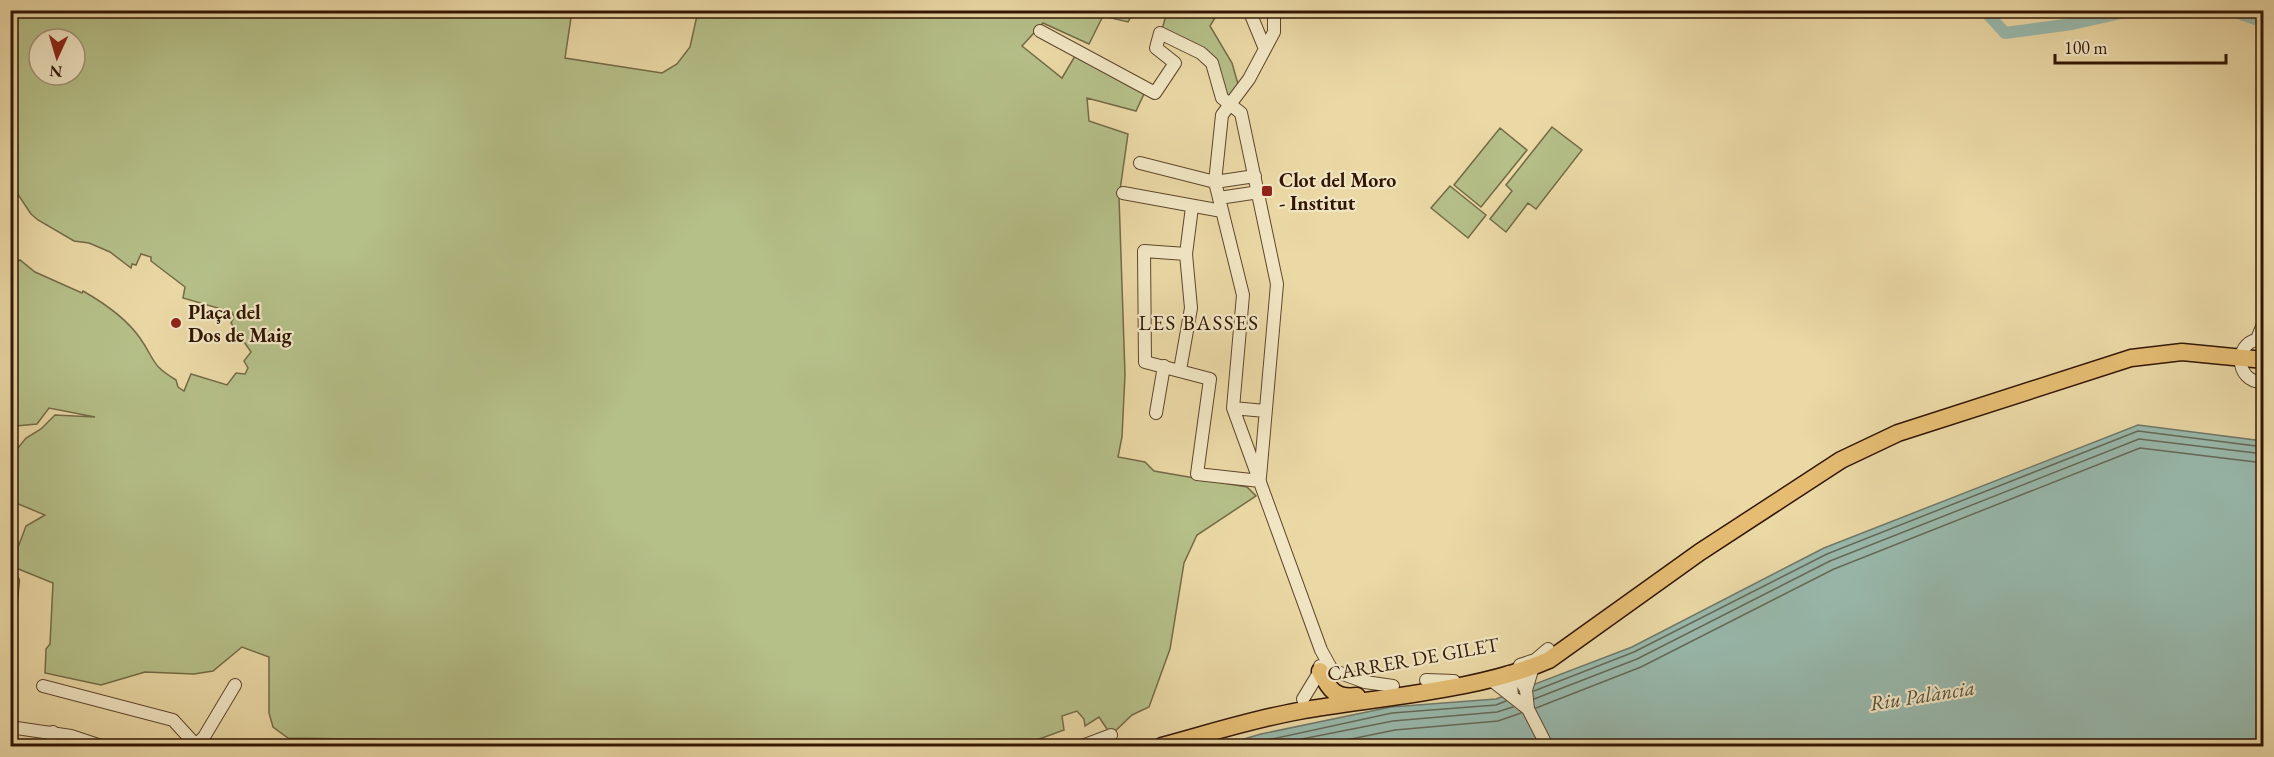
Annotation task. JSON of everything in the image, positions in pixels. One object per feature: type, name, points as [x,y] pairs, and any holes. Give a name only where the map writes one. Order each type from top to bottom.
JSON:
[{"type":"main road","points":[[1592,627],[1700,552],[1841,460],[1898,433],[2131,358],[2182,352],[2264,360]]},
{"type":"main road","name":"CARRER DE GILET","points":[[1336,694],[1488,670],[1548,649],[1592,627]]},
{"type":"main road","name":"CARRER DE GILET","points":[[1150,747],[1239,715],[1300,705],[1411,693],[1515,673],[1549,660],[1592,627]]},
{"type":"main road","points":[[1326,671],[1336,694],[1346,698],[1391,691],[1411,693]]},
{"type":"main road","points":[[1300,705],[1323,702],[1336,694]]},
{"type":"main road","name":"CARRER DE GILET","points":[[1162,747],[1300,705]]},
{"type":"street","points":[[1249,10],[1265,49]]},
{"type":"street","points":[[1274,10],[1274,32],[1249,79],[1222,115],[1215,182],[1243,295],[1233,408],[1321,650],[1326,671]]},
{"type":"street","points":[[1040,31],[1155,93],[1174,63],[1156,48],[1161,33],[1201,53],[1212,63],[1222,98],[1241,113],[1277,284],[1260,482]]},
{"type":"street","points":[[1140,163],[1215,182],[1255,176]]},
{"type":"street","points":[[1219,198],[1259,192]]},
{"type":"street","points":[[1123,193],[1222,212]]},
{"type":"street","points":[[1180,370],[1191,308],[1186,254],[1192,207]]},
{"type":"street","points":[[1186,254],[1144,251],[1145,362],[1210,379],[1197,474],[1260,482]]},
{"type":"street","points":[[2263,321],[2260,339],[2246,345],[2240,356],[2241,368],[2247,377],[2264,382]]},
{"type":"street","points":[[1156,412],[1164,366]]},
{"type":"street","points":[[1233,408],[1265,411]]},
{"type":"street","points":[[10,614],[13,581]]},
{"type":"street","points":[[1512,696],[1511,684],[1520,665],[1535,660],[1548,649]]},
{"type":"street","points":[[1533,667],[1526,690],[1528,709],[1547,747]]},
{"type":"street","points":[[1326,671],[1365,682],[1393,686]]},
{"type":"street","points":[[1300,705],[1326,671]]},
{"type":"street","points":[[1426,680],[1447,682],[1504,671],[1515,673],[1526,690]]},
{"type":"street","points":[[1490,679],[1528,709]]},
{"type":"street","points":[[43,686],[173,720],[192,745],[204,737],[235,685]]},
{"type":"street","points":[[10,726],[53,732],[101,747]]},
{"type":"street","points":[[51,747],[53,732]]},
{"type":"street","points":[[1082,747],[1111,735]]},
{"type":"green space","points":[[1135,10],[1128,22],[1103,16],[1089,44],[1043,23],[1022,46],[1062,78],[1075,56],[1144,94],[1136,111],[1087,98],[1089,121],[1128,134],[1119,197],[1125,374],[1122,437],[1118,457],[1145,462],[1154,471],[1247,487],[1256,496],[1197,535],[1184,563],[1170,649],[1149,707],[1132,715],[1111,735],[1099,717],[1085,726],[1084,719],[1077,711],[1062,716],[1064,730],[1020,746],[430,746],[419,740],[288,738],[273,727],[269,713],[269,657],[242,647],[213,671],[194,674],[145,672],[101,685],[45,673],[46,649],[50,644],[53,583],[11,566],[26,526],[45,515],[11,501],[11,463],[14,453],[26,438],[41,429],[55,415],[95,417],[49,408],[37,424],[16,426],[11,440],[12,264],[20,260],[35,272],[82,293],[83,291],[107,306],[140,338],[157,366],[176,380],[178,387],[184,391],[191,374],[227,385],[236,373],[245,374],[248,368],[244,361],[251,352],[231,323],[234,317],[232,312],[183,298],[185,287],[151,261],[151,257],[141,254],[136,265],[132,264],[131,268],[110,252],[89,243],[74,241],[31,214],[11,184],[11,11],[572,11],[565,58],[662,73],[677,64],[690,47],[698,11]]},
{"type":"green space","points":[[1164,11],[1219,11],[1210,26],[1232,63],[1240,91],[1231,103],[1212,63],[1161,33],[1167,12]]},
{"type":"green space","points":[[1552,127],[1582,150],[1536,209],[1528,203],[1506,232],[1490,219],[1512,191],[1506,185]]},
{"type":"green space","points":[[1500,128],[1527,150],[1481,207],[1454,185]]},
{"type":"green space","points":[[1450,186],[1486,215],[1468,238],[1431,208]]},
{"type":"water","name":"Riu Palància","points":[[2138,425],[2263,441],[2263,746],[1220,746],[1261,734],[1391,707],[1496,699],[1632,647],[1824,548]]},
{"type":"waterway","points":[[1984,10],[2005,33],[2072,24],[2134,10]]},
{"type":"waterway","points":[[2230,10],[2264,22]]},
{"type":"place","name":"Clot del Moro - Institut","points":[[1267,191]]},
{"type":"place","name":"Plaça del Dos de Maig","points":[[176,323]]},
{"type":"district","name":"LES BASSES","points":[[1199,322]]}]
